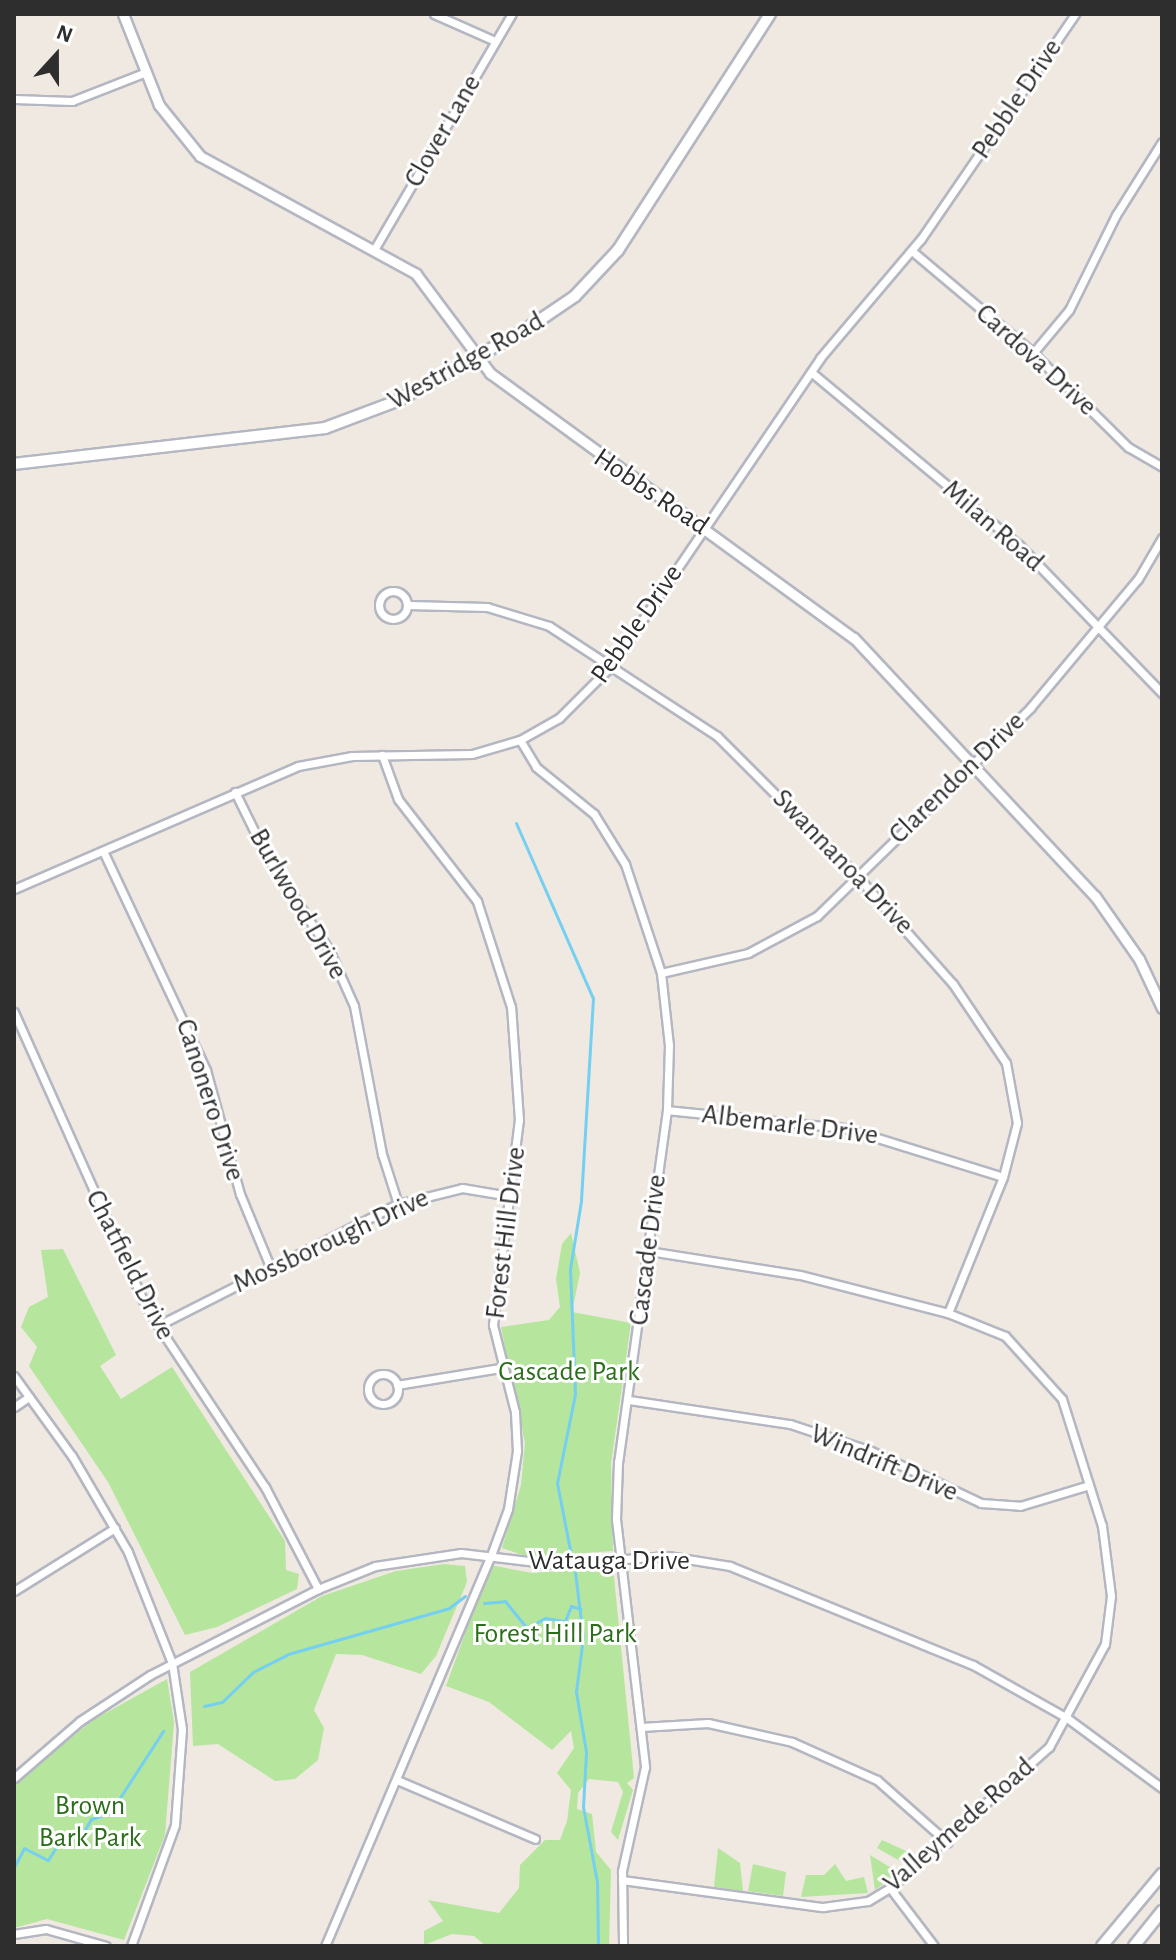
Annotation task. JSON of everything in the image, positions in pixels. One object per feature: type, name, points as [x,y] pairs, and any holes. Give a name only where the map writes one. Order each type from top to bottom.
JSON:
[{"type":"main road","name":"Westridge Road","points":[[14,464],[325,428],[397,401],[543,319],[600,272],[770,14]]},
{"type":"main road","points":[[1102,1946],[1162,1874]]},
{"type":"main road","points":[[1134,1946],[1162,1911]]},
{"type":"street","name":"Hobbs Road","points":[[123,14],[146,72],[176,131],[200,156],[375,248],[429,287],[477,357],[569,434],[824,611],[972,763],[1119,926],[1162,1008]]},
{"type":"street","points":[[434,14],[495,41]]},
{"type":"street","name":"Clover Lane","points":[[375,248],[512,14]]},
{"type":"street","name":"Pebble Drive","points":[[14,889],[298,766],[382,755],[472,754],[520,740],[559,718],[611,666],[811,372],[912,251],[1075,14]]},
{"type":"street","points":[[14,99],[72,101],[146,72]]},
{"type":"street","points":[[1033,353],[1076,298],[1116,215],[1162,142]]},
{"type":"street","name":"Cardova Drive","points":[[912,251],[1033,353],[1128,447],[1162,467]]},
{"type":"street","name":"Milan Road","points":[[811,372],[1019,545],[1162,693]]},
{"type":"street","name":"Clarendon Drive","points":[[661,973],[781,940],[857,876],[972,763],[1100,626],[1162,538]]},
{"type":"street","name":"Swannanoa Drive","points":[[408,605],[394,619],[379,606],[385,593],[395,591],[408,605],[518,614],[611,666],[744,758],[857,876],[953,984],[1006,1063],[1017,1123],[1003,1177],[948,1313]]},
{"type":"street","name":"Cascade Drive","points":[[520,740],[536,767],[608,833],[661,973],[669,1045],[667,1110],[618,1462],[620,1559],[645,1767],[622,1880],[623,1946]]},
{"type":"street","name":"Forest Hill Drive","points":[[325,1946],[490,1558],[508,1509],[517,1451],[515,1412],[500,1368],[493,1325],[510,1196],[518,1067],[499,962],[477,901],[398,799],[382,755]]},
{"type":"street","name":"Burlwood Drive","points":[[235,792],[267,857],[329,950],[354,1006],[382,1154],[398,1204]]},
{"type":"street","name":"Canonero Drive","points":[[103,851],[200,1056],[240,1194],[269,1264]]},
{"type":"street","name":"Chatfield Drive","points":[[14,1012],[159,1325],[265,1487],[318,1589]]},
{"type":"street","name":"Albemarle Drive","points":[[667,1110],[845,1128],[1003,1177]]},
{"type":"street","name":"Mossborough Drive","points":[[159,1325],[269,1264],[398,1204],[462,1188],[510,1196]]},
{"type":"street","name":"Valleymede Road","points":[[622,1880],[823,1907],[868,1901],[890,1888],[947,1842],[1015,1782],[1067,1718],[1110,1623],[1108,1553],[1062,1399],[1045,1373],[1005,1336],[948,1313],[800,1275],[648,1251]]},
{"type":"street","points":[[397,1385],[386,1403],[369,1392],[382,1374],[397,1385],[500,1368]]},
{"type":"street","points":[[14,1376],[115,1528],[153,1603],[172,1663],[182,1729],[175,1825],[131,1946]]},
{"type":"street","points":[[14,1407],[29,1397]]},
{"type":"street","name":"Windrift Drive","points":[[629,1400],[790,1424],[871,1451],[981,1503],[1020,1506],[1089,1485]]},
{"type":"street","points":[[14,1591],[115,1528]]},
{"type":"street","name":"Watauga Drive","points":[[14,1778],[80,1721],[172,1663],[318,1589],[426,1554],[553,1564],[668,1556],[730,1566],[919,1639],[1067,1718],[1162,1788]]},
{"type":"street","points":[[641,1727],[708,1723],[797,1743],[877,1780],[947,1842]]},
{"type":"street","points":[[397,1780],[535,1839]]},
{"type":"street","points":[[890,1888],[934,1946]]},
{"type":"street","points":[[14,1934],[57,1930],[106,1946]]},
{"type":"green space","name":"Cascade Park","points":[[571,1233],[580,1273],[572,1312],[631,1323],[611,1464],[613,1551],[528,1557],[502,1548],[521,1485],[525,1443],[501,1327],[549,1320],[560,1307],[556,1279],[562,1244]]},
{"type":"green space","points":[[63,1249],[116,1355],[100,1366],[121,1399],[172,1367],[285,1541],[286,1570],[299,1574],[297,1589],[217,1627],[185,1635],[108,1482],[29,1366],[37,1347],[21,1327],[29,1307],[48,1297],[41,1250]]},
{"type":"green space","points":[[444,1564],[465,1566],[467,1582],[436,1656],[421,1674],[362,1655],[336,1654],[314,1710],[324,1728],[318,1760],[295,1779],[275,1781],[218,1744],[193,1746],[190,1672],[322,1596],[396,1571]]},
{"type":"green space","name":"Forest Hill Park","points":[[490,1565],[532,1573],[613,1567],[634,1778],[627,1783],[633,1790],[618,1840],[611,1832],[623,1792],[618,1782],[589,1779],[578,1793],[577,1809],[592,1814],[596,1852],[611,1870],[609,1946],[486,1946],[474,1936],[452,1934],[424,1945],[424,1931],[443,1921],[428,1900],[499,1913],[519,1888],[520,1865],[545,1840],[560,1840],[567,1821],[571,1790],[557,1773],[574,1748],[571,1731],[552,1750],[489,1702],[446,1686]]},
{"type":"green space","name":"Brown Bark Park","points":[[167,1679],[174,1722],[165,1835],[124,1940],[47,1919],[14,1928],[14,1784],[93,1720]]},
{"type":"green space","points":[[882,1840],[919,1857],[875,1890],[870,1855],[893,1869],[907,1865],[877,1848]]},
{"type":"green space","points":[[718,1848],[740,1863],[743,1891],[714,1887]]},
{"type":"green space","points":[[753,1864],[786,1872],[783,1896],[748,1891]]},
{"type":"green space","points":[[835,1864],[846,1881],[864,1877],[868,1893],[801,1897],[806,1875],[824,1875]]},
{"type":"waterway","points":[[516,823],[593,998],[581,1201],[570,1269],[575,1394],[557,1483],[571,1555]]},
{"type":"waterway","points":[[575,1572],[583,1637],[576,1692],[586,1752],[583,1807],[597,1882],[598,1946]]},
{"type":"waterway","points":[[204,1706],[222,1702],[253,1672],[288,1654],[449,1608],[465,1596]]},
{"type":"waterway","points":[[484,1603],[505,1601],[527,1628],[545,1618],[565,1621],[571,1606],[581,1609]]},
{"type":"waterway","points":[[14,1867],[24,1848],[48,1860],[64,1834],[80,1838],[91,1819],[110,1813],[163,1731]]}]
